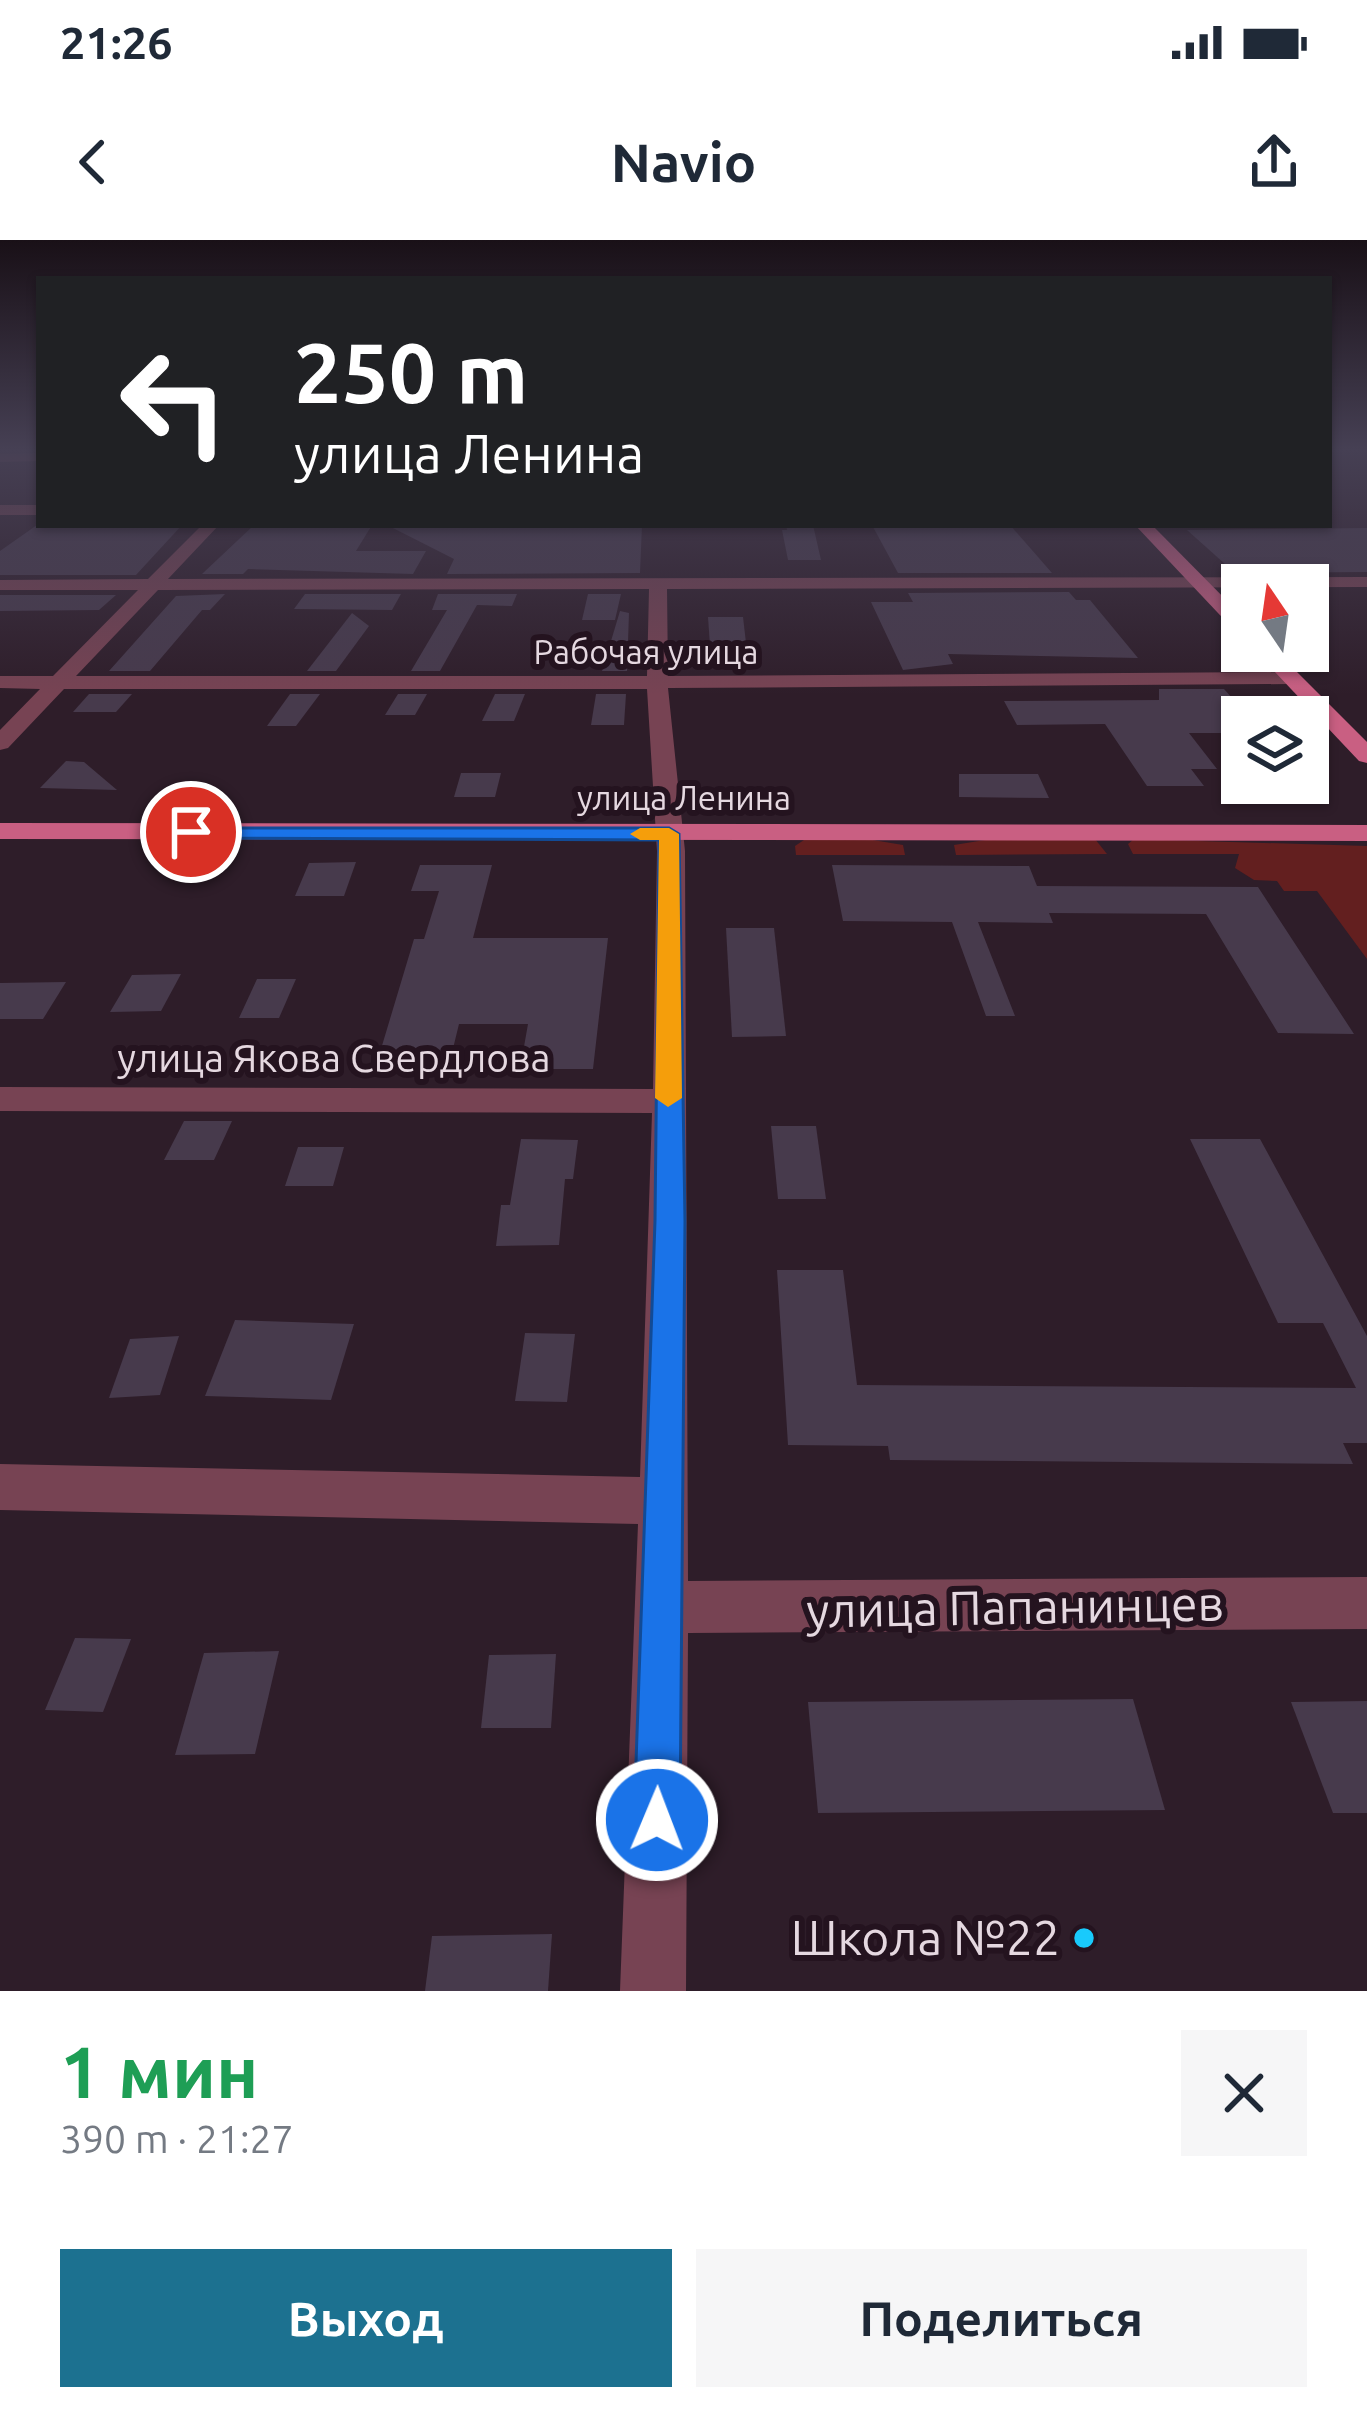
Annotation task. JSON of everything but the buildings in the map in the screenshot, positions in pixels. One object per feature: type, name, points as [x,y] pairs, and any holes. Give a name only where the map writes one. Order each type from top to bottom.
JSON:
[{"type":"main road","points":[[1150,532],[1221,605]]},
{"type":"main road","points":[[1285,672],[1367,756]]},
{"type":"main road","name":"улица Ленина","points":[[0,831],[1367,833]]},
{"type":"street","points":[[0,743],[204,532]]},
{"type":"street","points":[[0,585],[1367,582]]},
{"type":"street","points":[[652,1991],[668,1102],[669,834],[657,686],[658,586]]},
{"type":"street","name":"Рабочая улица","points":[[0,682],[657,686],[962,678],[1291,678]]},
{"type":"street","name":"улица Якова Свердлова","points":[[0,1099],[668,1102]]},
{"type":"street","points":[[0,1487],[664,1501]]},
{"type":"street","name":"улица Папанинцев","points":[[662,1607],[1367,1603]]},
{"type":"shaded area","points":[[867,839],[903,845],[905,855],[796,855],[795,846],[804,840]]},
{"type":"shaded area","points":[[991,839],[1095,839],[1107,854],[956,855],[954,845]]},
{"type":"shaded area","points":[[1134,839],[1367,846],[1367,959],[1317,891],[1284,891],[1277,881],[1254,880],[1235,868],[1239,854],[1133,854],[1128,844]]},
{"type":"slow traffic","points":[[640,834],[669,834],[671,851],[668,1098]]},
{"type":"place","name":"Школа №22","points":[[1084,1938]]},
{"type":"route","points":[[191,832],[669,834],[670,1221],[657,1820]]}]
